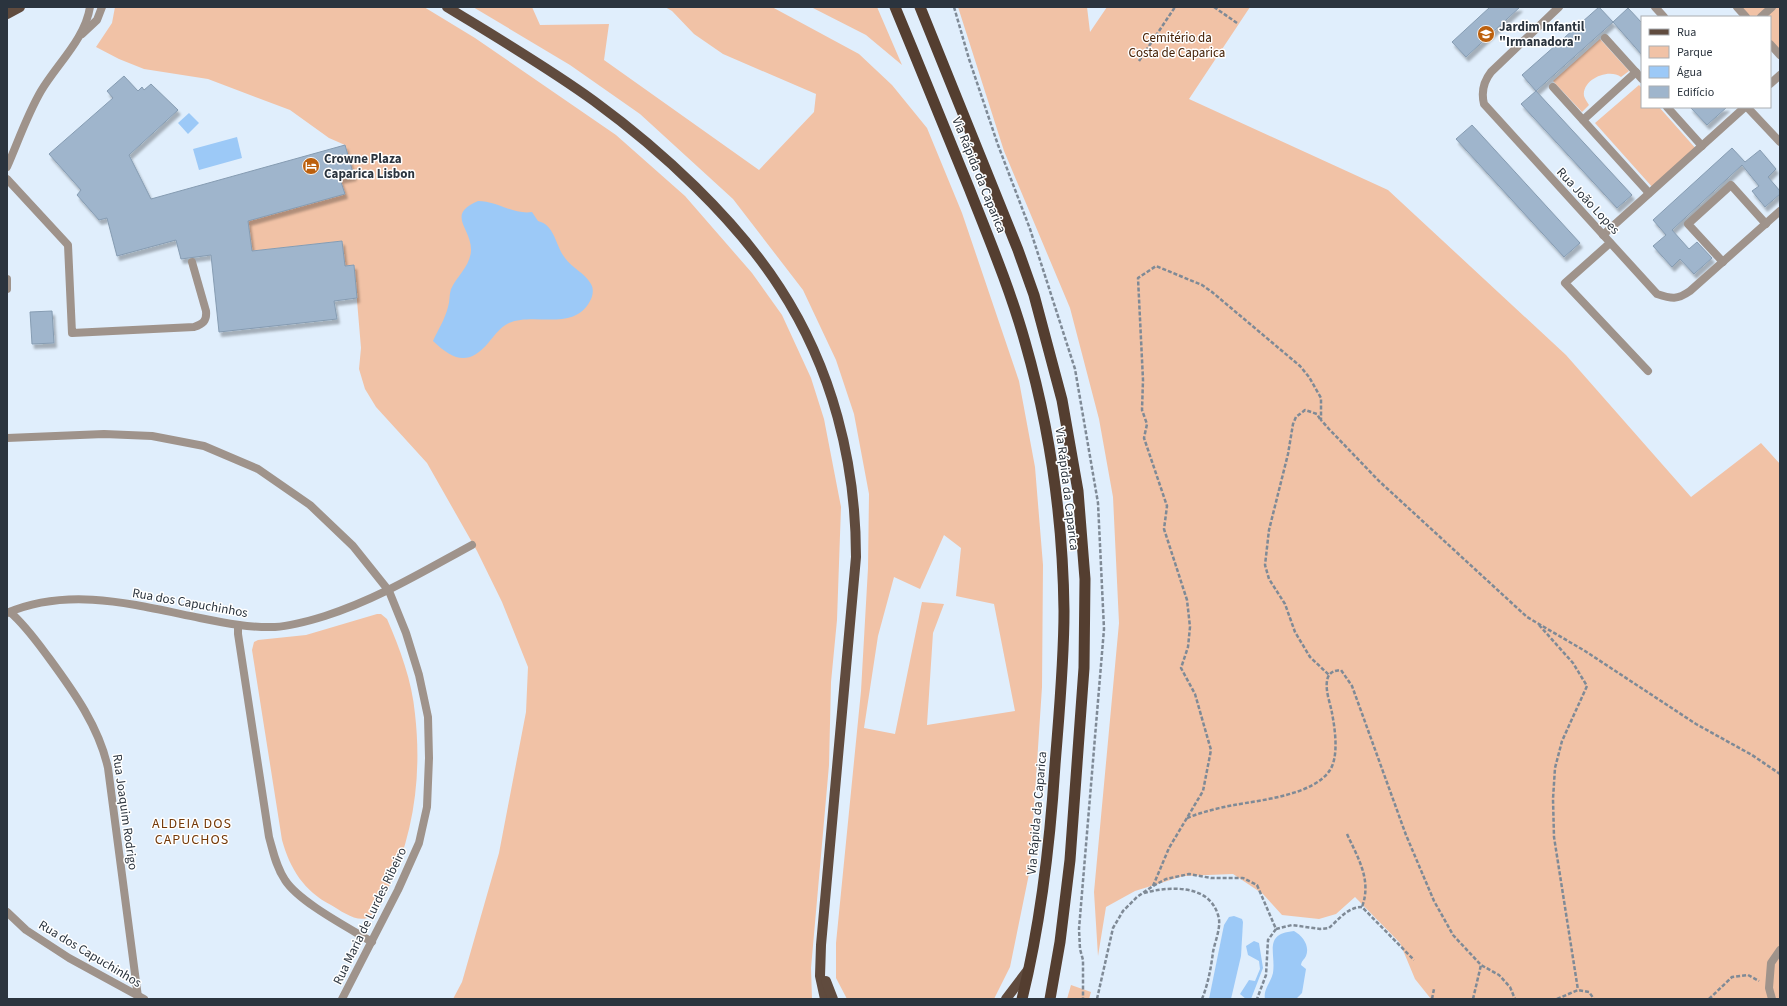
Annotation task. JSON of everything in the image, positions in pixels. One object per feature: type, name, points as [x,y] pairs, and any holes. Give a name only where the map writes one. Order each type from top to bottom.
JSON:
[{"type":"highway","name":"Via Rápida da Caparica","points":[[895,7],[986,230],[1014,304],[1038,394],[1056,493],[1062,552],[1063,592],[1061,685],[1045,874],[1030,968],[1022,999]]},
{"type":"highway","name":"Via Rápida da Caparica","points":[[922,10],[1018,250],[1034,295],[1062,400],[1078,491],[1086,579],[1084,668],[1070,860],[1060,942],[1050,999]]},
{"type":"main road","points":[[7,14],[12,7]]},
{"type":"main road","points":[[7,14],[20,7]]},
{"type":"main road","points":[[447,7],[517,50],[592,100],[633,131],[675,169],[718,211],[761,260],[791,305],[820,363],[836,410],[850,469],[854,500],[856,557],[821,945],[820,976],[825,999]]},
{"type":"main road","points":[[821,945],[825,977],[833,999]]},
{"type":"main road","points":[[1006,999],[1030,968]]},
{"type":"street","points":[[7,167],[35,103],[47,81],[77,39],[85,25],[90,7]]},
{"type":"street","points":[[77,39],[97,20],[102,7]]},
{"type":"street","name":"Rua João Lopes","points":[[1559,7],[1491,72],[1484,84],[1483,100],[1486,107],[1657,294],[1670,298],[1681,297],[1780,212]]},
{"type":"street","points":[[1655,7],[1663,16]]},
{"type":"street","points":[[1737,7],[1745,16]]},
{"type":"street","points":[[1762,16],[1772,7]]},
{"type":"street","points":[[1605,38],[1641,78]]},
{"type":"street","points":[[1771,45],[1780,55]]},
{"type":"street","points":[[1584,120],[1636,72]]},
{"type":"street","points":[[1771,83],[1780,75]]},
{"type":"street","points":[[1553,87],[1649,193]]},
{"type":"street","points":[[1668,108],[1702,146]]},
{"type":"street","points":[[1603,235],[1745,108]]},
{"type":"street","points":[[1747,108],[1780,142]]},
{"type":"street","points":[[7,179],[68,245],[72,333],[194,328],[202,324],[206,318],[206,311],[192,262]]},
{"type":"street","points":[[1723,262],[1688,224],[1731,185],[1766,224]]},
{"type":"street","points":[[1610,243],[1565,283],[1648,371]]},
{"type":"street","points":[[7,279],[7,289]]},
{"type":"street","name":"Rua Maria de Lurdes Ribeiro","points":[[7,438],[104,434],[152,436],[204,446],[258,469],[310,505],[353,546],[389,591],[406,633],[419,675],[428,717],[429,758],[427,807],[419,843],[398,890],[342,999]]},
{"type":"street","name":"Rua dos Capuchinhos","points":[[9,613],[49,600],[77,598],[137,605],[238,625],[275,627],[306,622],[347,609],[389,591],[472,545]]},
{"type":"street","name":"Rua Joaquim Rodrigo","points":[[9,613],[24,624],[74,691],[104,750],[108,768],[141,998]]},
{"type":"street","points":[[238,625],[238,634],[269,837],[275,860],[285,880],[301,897],[372,942]]},
{"type":"street","name":"Rua dos Capuchinhos","points":[[7,912],[26,930],[69,958],[141,998]]},
{"type":"street","points":[[1772,999],[1769,988],[1771,963],[1780,950]]},
{"type":"path","points":[[1139,62],[1175,7]]},
{"type":"path","points":[[1214,7],[1237,23]]},
{"type":"path","points":[[1153,886],[1168,848],[1203,791],[1212,750],[1194,694],[1182,668],[1188,647],[1190,627],[1187,600],[1164,529],[1167,506],[1144,438],[1147,424],[1142,410],[1143,380],[1138,278],[1156,266],[1202,285],[1212,292],[1300,366],[1309,376],[1321,398],[1321,420]]},
{"type":"path","points":[[1329,675],[1310,657],[1295,632],[1284,604],[1269,579],[1265,564],[1269,530],[1272,523],[1288,454],[1292,424],[1296,417],[1305,410],[1309,410],[1316,414],[1379,481],[1527,617],[1585,651],[1654,698],[1696,724],[1752,755],[1780,774]]},
{"type":"path","points":[[1537,623],[1573,663],[1587,686],[1562,741],[1555,768],[1553,799],[1554,837],[1578,990]]},
{"type":"path","points":[[1186,818],[1202,812],[1282,796],[1305,788],[1318,781],[1330,771],[1334,761],[1335,746],[1333,714],[1327,689],[1329,675],[1333,671],[1341,670],[1352,686],[1406,835],[1434,901],[1453,935],[1481,965],[1499,975],[1510,987],[1515,999]]},
{"type":"path","points":[[1347,834],[1361,865],[1365,878],[1366,888],[1362,907]]},
{"type":"path","points":[[1098,999],[1114,928],[1123,911],[1137,897],[1166,879],[1189,874],[1211,878],[1248,879],[1257,885],[1276,928]]},
{"type":"path","points":[[1137,897],[1145,893],[1165,890],[1191,890],[1210,902],[1218,916],[1219,926],[1206,989],[1202,999]]},
{"type":"path","points":[[1257,999],[1266,975],[1268,940],[1276,928],[1292,925],[1329,928],[1347,912],[1356,907],[1362,907],[1414,960]]},
{"type":"path","points":[[1079,929],[1080,949],[1083,960],[1083,999]]},
{"type":"path","points":[[1473,999],[1481,965]]},
{"type":"path","points":[[1709,999],[1732,977],[1748,975],[1769,988]]},
{"type":"path","points":[[1432,999],[1434,989]]},
{"type":"path","points":[[1557,999],[1578,990],[1589,992],[1594,999]]},
{"type":"green space","points":[[115,7],[424,7],[475,38],[616,135],[685,196],[752,273],[782,315],[811,378],[824,419],[841,507],[837,620],[831,682],[829,765],[811,968],[812,999],[453,999],[462,982],[499,853],[526,712],[528,667],[502,602],[477,551],[427,463],[376,407],[365,389],[359,369],[361,348],[354,265],[345,266],[342,241],[252,251],[248,221],[344,194],[340,179],[354,176],[345,145],[329,138],[290,110],[208,79],[144,69],[119,59],[96,47],[112,23]]},
{"type":"green space","points":[[473,7],[532,7],[540,25],[609,24],[604,60],[759,170],[814,112],[816,94],[723,54],[694,34],[672,11],[665,7],[772,7],[859,54],[892,85],[927,128],[962,213],[1019,381],[1035,467],[1043,565],[1042,687],[1030,869],[1010,967],[994,999],[847,999],[836,978],[836,943],[861,691],[868,568],[869,494],[854,414],[836,360],[803,290],[733,199],[640,114],[570,65]],"holes":[[[944,535],[961,548],[956,596],[994,604],[1015,711],[927,725],[933,633],[944,604],[922,602],[895,734],[864,728],[878,636],[894,577],[920,589]]]},
{"type":"green space","points":[[811,7],[877,7],[902,65],[866,35]]},
{"type":"green space","name":"Cemitério da Costa de Caparica","points":[[958,7],[1087,7],[1090,32],[1107,7],[1250,7],[1189,99],[1388,190],[1566,355],[1691,497],[1761,443],[1780,464],[1780,999],[1431,999],[1415,979],[1400,943],[1355,897],[1336,914],[1319,919],[1282,915],[1263,894],[1233,874],[1183,876],[1135,891],[1106,907],[1098,956],[1094,892],[1119,623],[1113,497],[1099,419],[1070,308],[1004,151]]},
{"type":"green space","points":[[1737,7],[1780,7],[1780,55],[1771,45],[1771,16],[1745,16]]},
{"type":"green space","points":[[1600,39],[1629,71],[1621,77],[1610,74],[1597,77],[1592,80],[1587,85],[1584,96],[1589,105],[1582,112],[1553,81]]},
{"type":"green space","points":[[1639,85],[1641,87],[1641,108],[1660,108],[1697,150],[1654,189],[1595,123]]},
{"type":"green space","points":[[381,614],[387,619],[401,654],[411,689],[417,737],[416,782],[410,827],[396,870],[377,910],[371,916],[363,919],[344,913],[313,893],[299,878],[285,851],[252,650],[254,642],[258,640],[306,635]]},
{"type":"green space","points":[[1071,985],[1091,992],[1089,999],[1067,999]]},
{"type":"water","points":[[189,113],[199,123],[188,134],[178,123]]},
{"type":"water","points":[[237,137],[242,158],[199,170],[193,149]]},
{"type":"water","points":[[478,201],[492,203],[519,212],[532,212],[538,221],[544,223],[548,227],[568,262],[588,280],[593,288],[593,292],[590,301],[583,310],[574,316],[553,320],[519,320],[509,323],[500,329],[482,350],[468,358],[461,358],[448,353],[433,341],[447,311],[451,289],[466,266],[470,256],[470,243],[462,223],[463,211],[468,206]]},
{"type":"water","points":[[1234,916],[1242,919],[1243,922],[1241,956],[1231,999],[1209,999],[1224,925],[1229,917]]},
{"type":"water","points":[[1294,931],[1303,938],[1307,949],[1306,956],[1301,965],[1306,969],[1302,993],[1296,999],[1265,999],[1265,992],[1273,973],[1273,945],[1275,940],[1278,936],[1284,933]]},
{"type":"water","points":[[1254,941],[1259,943],[1263,968],[1251,999],[1246,999],[1240,994],[1249,980],[1255,981],[1260,969],[1259,961],[1248,955],[1246,946]]},
{"type":"building","points":[[1490,7],[1520,7],[1466,57],[1452,42]]},
{"type":"building","points":[[1599,7],[1613,22],[1536,91],[1522,75]]},
{"type":"building","points":[[1628,8],[1641,22],[1641,54],[1613,22]]},
{"type":"building","name":"Crowne Plaza Caparica Lisbon","points":[[124,76],[138,91],[142,87],[144,90],[151,84],[178,110],[129,155],[151,199],[345,145],[354,176],[340,179],[345,194],[248,221],[252,251],[342,241],[345,266],[354,265],[357,298],[334,301],[337,319],[219,332],[211,255],[181,259],[176,240],[117,256],[107,218],[99,220],[77,195],[81,190],[49,154],[113,98],[107,91]]},
{"type":"building","points":[[1536,91],[1632,195],[1617,208],[1521,104]]},
{"type":"building","points":[[1691,108],[1726,108],[1707,125]]},
{"type":"building","points":[[1472,125],[1580,243],[1564,257],[1456,139]]},
{"type":"building","points":[[1732,148],[1745,162],[1760,150],[1776,169],[1768,177],[1780,191],[1780,194],[1765,207],[1752,191],[1759,186],[1742,165],[1672,230],[1689,249],[1697,242],[1712,258],[1694,274],[1680,259],[1672,267],[1653,246],[1666,235],[1653,220]]},
{"type":"building","points":[[52,311],[54,343],[32,344],[30,312]]},
{"type":"place","name":"Jardim Infantil \"Irmanadora\"","points":[[1486,34]]},
{"type":"place","name":"Crowne Plaza Caparica Lisbon","points":[[311,166]]},
{"type":"district","name":"ALDEIA DOS CAPUCHOS","points":[[192,832]]}]
